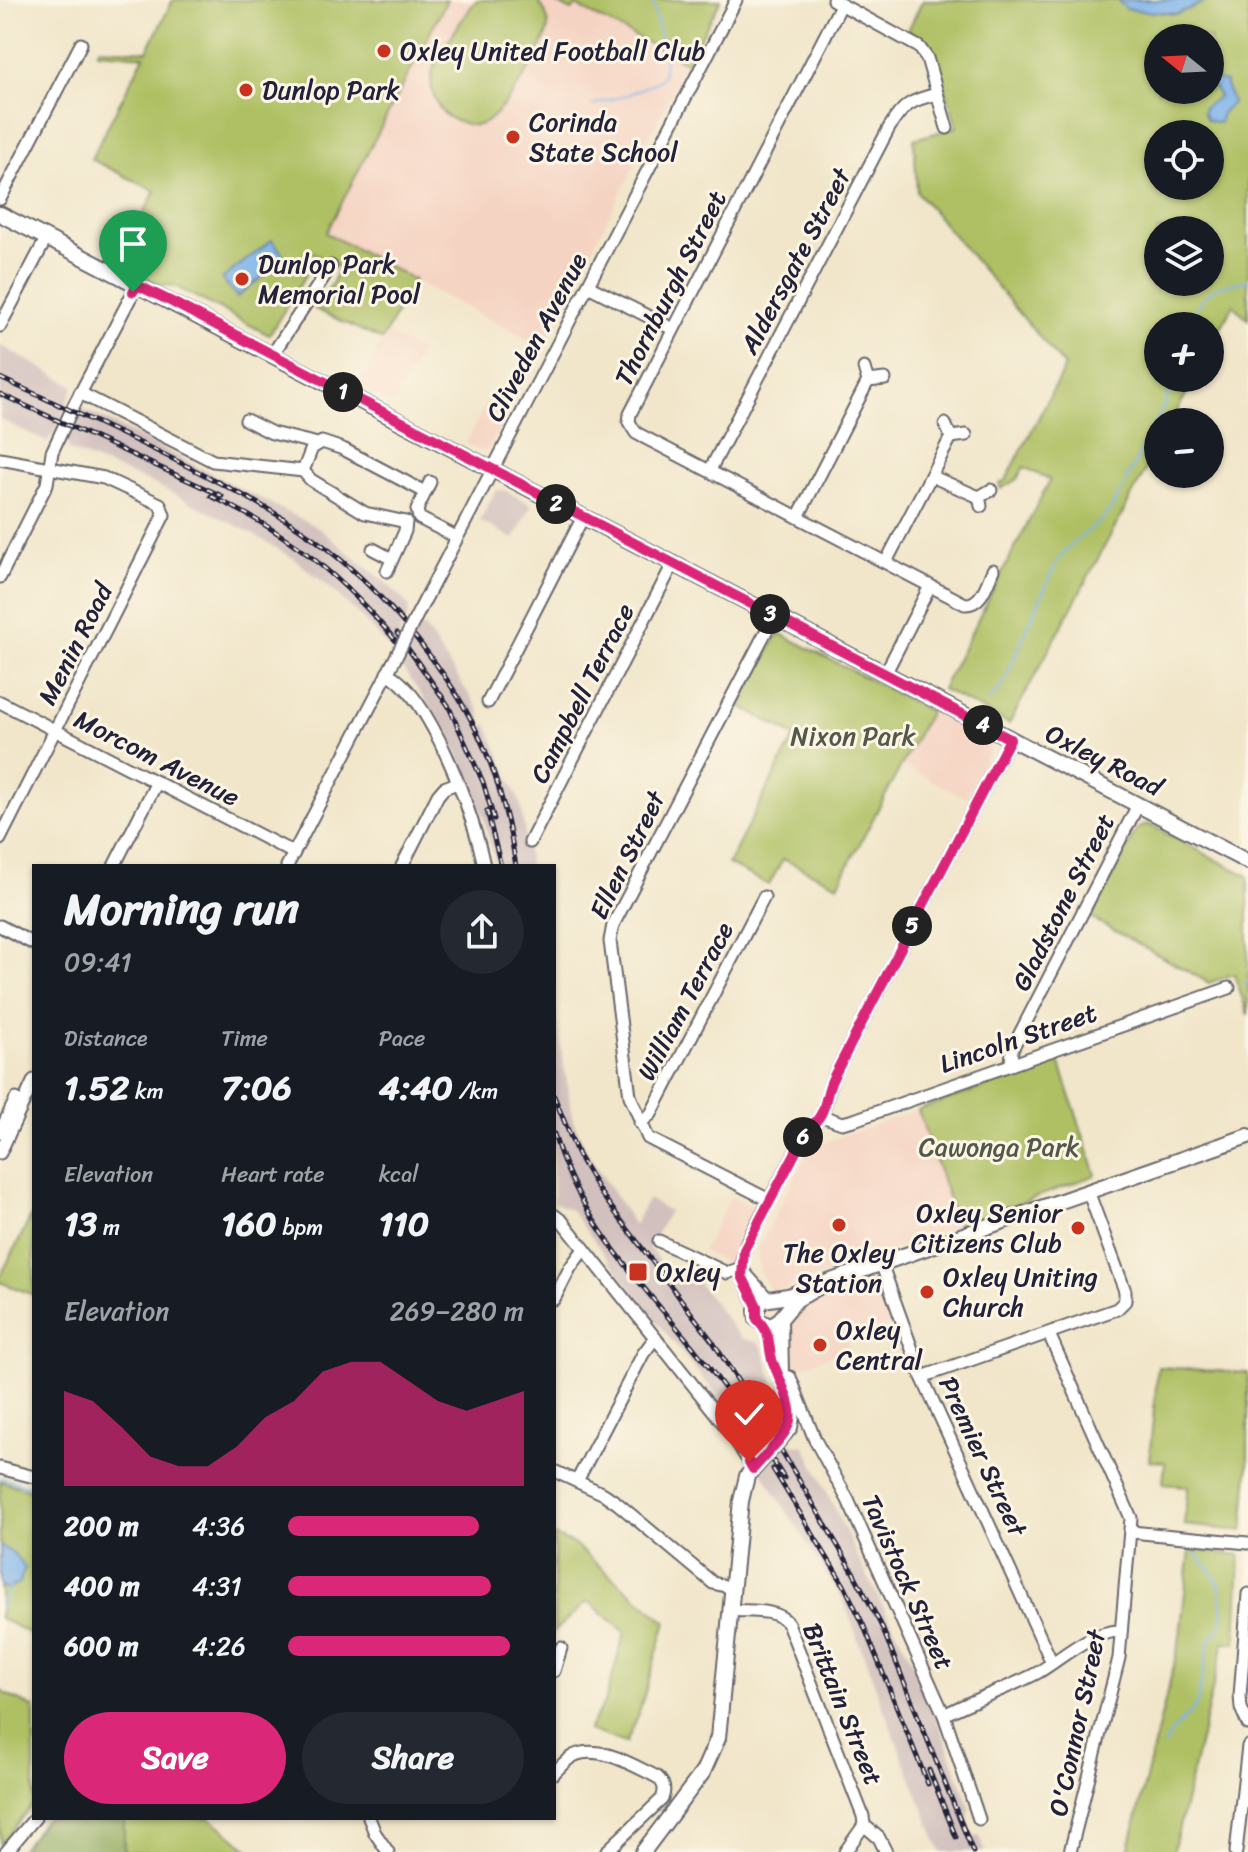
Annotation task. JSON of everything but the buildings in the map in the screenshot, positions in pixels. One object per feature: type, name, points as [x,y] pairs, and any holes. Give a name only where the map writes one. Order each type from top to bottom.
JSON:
[{"type":"main road","name":"Oxley Road","points":[[0,214],[1248,862]]},
{"type":"main road","points":[[781,1375],[775,1367],[769,1336],[757,1319],[766,1301],[824,1284],[1248,1136]]},
{"type":"main road","points":[[764,1325],[773,1325],[796,1300],[824,1284]]},
{"type":"main road","points":[[643,1852],[713,1754],[721,1722],[743,1487],[755,1467],[790,1427],[792,1415],[781,1375],[779,1303],[766,1301]]},
{"type":"street","name":"Cliveden Avenue","points":[[288,864],[736,0]]},
{"type":"street","points":[[837,2],[919,47],[927,58],[947,128]]},
{"type":"street","name":"Thornburgh Street","points":[[837,2],[630,414],[629,422],[636,433],[965,604],[978,600],[993,570]]},
{"type":"street","points":[[0,199],[81,44]]},
{"type":"street","name":"Aldersgate Street","points":[[710,470],[889,128],[900,111],[915,99],[937,94]]},
{"type":"street","points":[[0,326],[46,239]]},
{"type":"street","points":[[272,355],[331,266]]},
{"type":"street","points":[[0,577],[47,484],[52,452],[137,285]]},
{"type":"street","points":[[588,286],[673,329]]},
{"type":"street","points":[[798,517],[868,381],[864,368]]},
{"type":"street","points":[[868,381],[885,379]]},
{"type":"street","points":[[80,393],[213,461],[303,471],[311,480],[365,513],[406,522],[419,518],[456,537]]},
{"type":"street","points":[[246,420],[272,433],[334,445],[428,487],[417,510],[419,518]]},
{"type":"street","points":[[945,424],[951,437]]},
{"type":"street","points":[[951,437],[966,435]]},
{"type":"street","points":[[886,562],[951,437]]},
{"type":"street","points":[[303,471],[312,448],[318,444]]},
{"type":"street","points":[[0,459],[50,468]]},
{"type":"street","name":"Menin Road","points":[[0,839],[161,524],[164,510],[160,504],[121,483],[50,468]]},
{"type":"street","points":[[931,476],[980,502],[991,490]]},
{"type":"street","points":[[488,702],[583,517]]},
{"type":"street","points":[[373,549],[389,565],[406,522]]},
{"type":"street","name":"Campbell Terrace","points":[[530,842],[673,564]]},
{"type":"street","points":[[885,674],[930,586]]},
{"type":"street","name":"Ellen Street","points":[[640,1123],[630,1096],[611,933],[774,616]]},
{"type":"street","points":[[387,673],[403,684],[430,723],[473,821],[484,864]]},
{"type":"street","name":"Morcom Avenue","points":[[0,702],[294,853]]},
{"type":"street","points":[[766,1301],[744,1284],[741,1268],[747,1242],[808,1129],[822,1116],[826,1092],[1010,739]]},
{"type":"street","points":[[115,864],[157,782]]},
{"type":"street","points":[[403,864],[438,795],[444,788],[457,783]]},
{"type":"street","name":"Gladstone Street","points":[[1011,1064],[1012,1049],[1138,805]]},
{"type":"street","name":"William Terrace","points":[[640,1123],[651,1114],[764,897]]},
{"type":"street","points":[[0,926],[32,943]]},
{"type":"street","name":"Lincoln Street","points":[[822,1116],[842,1123],[854,1120],[1229,988]]},
{"type":"street","points":[[0,1132],[11,1121],[32,1084]]},
{"type":"street","points":[[0,1153],[16,1099]]},
{"type":"street","points":[[640,1123],[652,1141],[769,1200]]},
{"type":"street","points":[[922,1377],[1117,1309],[1125,1301],[1125,1291],[1088,1191]]},
{"type":"street","points":[[556,1216],[732,1434],[755,1467]]},
{"type":"street","points":[[659,1241],[727,1273],[741,1268]]},
{"type":"street","points":[[556,1295],[584,1249]]},
{"type":"street","name":"Premier Street","points":[[881,1263],[922,1377],[1052,1663]]},
{"type":"street","name":"O'Connor Street","points":[[1049,1334],[1128,1507],[1131,1532],[1119,1658],[1070,1852]]},
{"type":"street","points":[[577,1481],[643,1354],[655,1338]]},
{"type":"street","name":"Tavistock Street","points":[[781,1375],[790,1377],[815,1440],[848,1500],[944,1715],[979,1819]]},
{"type":"street","points":[[0,1468],[32,1476]]},
{"type":"street","points":[[556,1472],[617,1503],[713,1583],[733,1588]]},
{"type":"street","points":[[1131,1532],[1248,1543]]},
{"type":"street","points":[[1248,1594],[1240,1696],[1248,1724]]},
{"type":"street","name":"Brittain Street","points":[[731,1610],[773,1613],[788,1623],[864,1825],[879,1838],[886,1852]]},
{"type":"street","points":[[944,1715],[1036,1673],[1064,1653],[1105,1633],[1121,1631]]},
{"type":"street","points":[[556,1664],[561,1648]]},
{"type":"street","points":[[1236,1852],[1248,1746]]},
{"type":"street","points":[[556,1771],[570,1757],[599,1752],[657,1777],[665,1788],[658,1803],[606,1852]]},
{"type":"street","points":[[6,1852],[33,1820]]},
{"type":"street","points":[[370,1820],[388,1852]]},
{"type":"street","points":[[845,1852],[864,1825]]},
{"type":"shaded area","name":"Corinda State School","points":[[447,0],[551,0],[572,11],[575,5],[687,63],[542,347],[325,234]]},
{"type":"shaded area","points":[[386,333],[421,352],[393,405],[358,387]]},
{"type":"shaded area","points":[[0,345],[74,386],[57,428],[47,442],[0,419]]},
{"type":"shaded area","points":[[488,398],[509,409],[489,449],[482,452],[466,443]]},
{"type":"shaded area","points":[[82,408],[317,527],[391,587],[409,606],[395,643],[387,646],[327,585],[293,558],[251,533],[154,484],[69,450],[67,436]]},
{"type":"shaded area","points":[[504,490],[532,505],[514,539],[480,521],[495,491]]},
{"type":"shaded area","points":[[416,628],[425,628],[480,711],[482,727],[487,724],[521,805],[529,864],[496,864],[484,818],[449,733],[402,668],[402,655]]},
{"type":"shaded area","points":[[930,711],[989,743],[989,753],[966,798],[902,765]]},
{"type":"shaded area","points":[[556,1015],[573,1120],[589,1155],[634,1225],[648,1199],[669,1211],[649,1248],[670,1275],[693,1276],[741,1338],[759,1343],[763,1349],[783,1410],[780,1430],[758,1454],[712,1389],[640,1302],[571,1210],[556,1203]]},
{"type":"shaded area","points":[[918,1110],[958,1226],[777,1292],[770,1290],[761,1273],[758,1247],[807,1155],[819,1144]]},
{"type":"shaded area","points":[[731,1196],[757,1209],[732,1257],[725,1262],[703,1251]]},
{"type":"shaded area","points":[[876,1278],[892,1324],[847,1339],[849,1349],[795,1369],[786,1343],[792,1318],[799,1306],[811,1299]]},
{"type":"shaded area","points":[[784,1443],[805,1446],[864,1570],[915,1666],[970,1808],[968,1820],[974,1836],[980,1835],[985,1852],[941,1852],[844,1602],[760,1469]]},
{"type":"green space","name":"Dunlop Park","points":[[173,0],[447,0],[326,233],[414,280],[382,340],[315,309],[333,282],[338,267],[311,252],[305,260],[301,258],[309,270],[269,335],[177,287],[157,283],[118,264],[155,191],[91,159],[144,56],[97,52],[99,48],[147,51]]},
{"type":"green space","points":[[477,0],[536,0],[546,15],[548,27],[540,49],[512,95],[492,118],[473,125],[454,120],[443,113],[433,94],[431,80],[444,48]]},
{"type":"green space","points":[[551,0],[721,0],[687,63],[576,6],[572,11]]},
{"type":"green space","points":[[923,0],[1118,0],[1126,9],[1176,14],[1210,0],[1248,0],[1248,319],[1233,305],[1224,322],[1224,312],[1144,312],[1144,392],[1187,392],[1179,408],[1144,408],[1144,473],[1009,724],[942,689],[1050,480],[1024,467],[1017,479],[1001,489],[999,484],[1006,480],[1065,367],[917,192],[914,139],[957,127],[935,53],[923,39],[908,30]]},
{"type":"green space","name":"Nixon Park","points":[[781,634],[930,711],[838,885],[783,859],[769,885],[728,864],[795,736],[740,706],[777,636]]},
{"type":"green space","points":[[1148,824],[1248,876],[1248,1015],[1234,974],[1209,983],[1091,918],[1137,829]]},
{"type":"green space","name":"Cawonga Park","points":[[1059,1061],[1096,1175],[958,1226],[918,1110]]},
{"type":"green space","points":[[32,1215],[32,1294],[0,1282]]},
{"type":"green space","points":[[1158,1367],[1248,1373],[1248,1472],[1243,1531],[1184,1525],[1188,1486],[1163,1484],[1165,1462],[1149,1461]]},
{"type":"green space","points":[[0,1481],[32,1490],[32,1635],[0,1618]]},
{"type":"green space","points":[[556,1537],[572,1543],[666,1622],[638,1716],[626,1743],[588,1730],[605,1701],[625,1632],[588,1601],[556,1630]]},
{"type":"green space","points":[[1190,1550],[1240,1555],[1236,1643],[1224,1642],[1173,1852],[1128,1852],[1179,1644]]},
{"type":"green space","points":[[0,1691],[32,1707],[32,1805],[0,1845]]},
{"type":"green space","points":[[44,1820],[212,1820],[252,1852],[19,1852]]},
{"type":"green space","points":[[44,1820],[124,1820],[124,1852],[19,1852]]},
{"type":"water","points":[[1118,0],[1210,0],[1177,14],[1126,9]]},
{"type":"water","points":[[1225,82],[1232,103],[1220,120],[1207,120],[1204,107],[1224,104]]},
{"type":"water","points":[[272,240],[286,258],[237,297],[222,279]]},
{"type":"water","points":[[0,1546],[14,1554],[25,1568],[19,1583],[8,1589],[0,1586]]},
{"type":"waterway","points":[[592,105],[627,95],[663,76],[665,61],[653,0]]},
{"type":"waterway","points":[[1193,312],[1207,294],[1218,287],[1248,280]]},
{"type":"waterway","points":[[989,701],[1002,686],[1056,563],[1112,508],[1168,392]]},
{"type":"waterway","points":[[1244,987],[1248,981]]},
{"type":"waterway","points":[[0,1478],[32,1487]]},
{"type":"waterway","points":[[1165,1746],[1167,1739],[1197,1703],[1210,1639],[1220,1627],[1223,1614],[1220,1587],[1195,1553]]},
{"type":"waterway","points":[[0,1607],[10,1587]]},
{"type":"railway","points":[[0,378],[135,440],[248,498],[312,538],[361,578],[418,640],[465,710],[496,781],[516,864]]},
{"type":"railway","points":[[0,394],[222,496]]},
{"type":"railway","points":[[211,496],[266,526],[314,560],[337,579],[400,646]]},
{"type":"railway","points":[[397,633],[448,705],[483,782],[494,819]]},
{"type":"railway","points":[[487,811],[500,864]]},
{"type":"railway","points":[[556,1101],[578,1155],[599,1191],[713,1342],[851,1568],[881,1625],[973,1852]]},
{"type":"railway","points":[[556,1140],[579,1195],[614,1250],[720,1382],[784,1478]]},
{"type":"railway","points":[[773,1469],[844,1585],[928,1784]]},
{"type":"railway","points":[[929,1770],[956,1837]]},
{"type":"place","name":"Oxley United Football Club","points":[[384,51]]},
{"type":"place","name":"Dunlop Park","points":[[246,90]]},
{"type":"place","name":"Corinda State School","points":[[513,137]]},
{"type":"place","name":"Dunlop Park Memorial Pool","points":[[242,279]]},
{"type":"place","name":"The Oxley Station","points":[[839,1225]]},
{"type":"place","name":"Oxley Senior Citizens Club","points":[[1078,1228]]},
{"type":"place","name":"Oxley","points":[[638,1272]]},
{"type":"place","name":"Oxley Uniting Church","points":[[927,1292]]},
{"type":"place","name":"Oxley Central","points":[[820,1345]]},
{"type":"route","points":[[133,292],[137,285],[172,302],[1010,739],[826,1092],[822,1116],[808,1129],[744,1250],[741,1268],[744,1284],[757,1306],[757,1319],[767,1329],[775,1367],[781,1375],[792,1415],[790,1427],[753,1469],[749,1462]]}]
